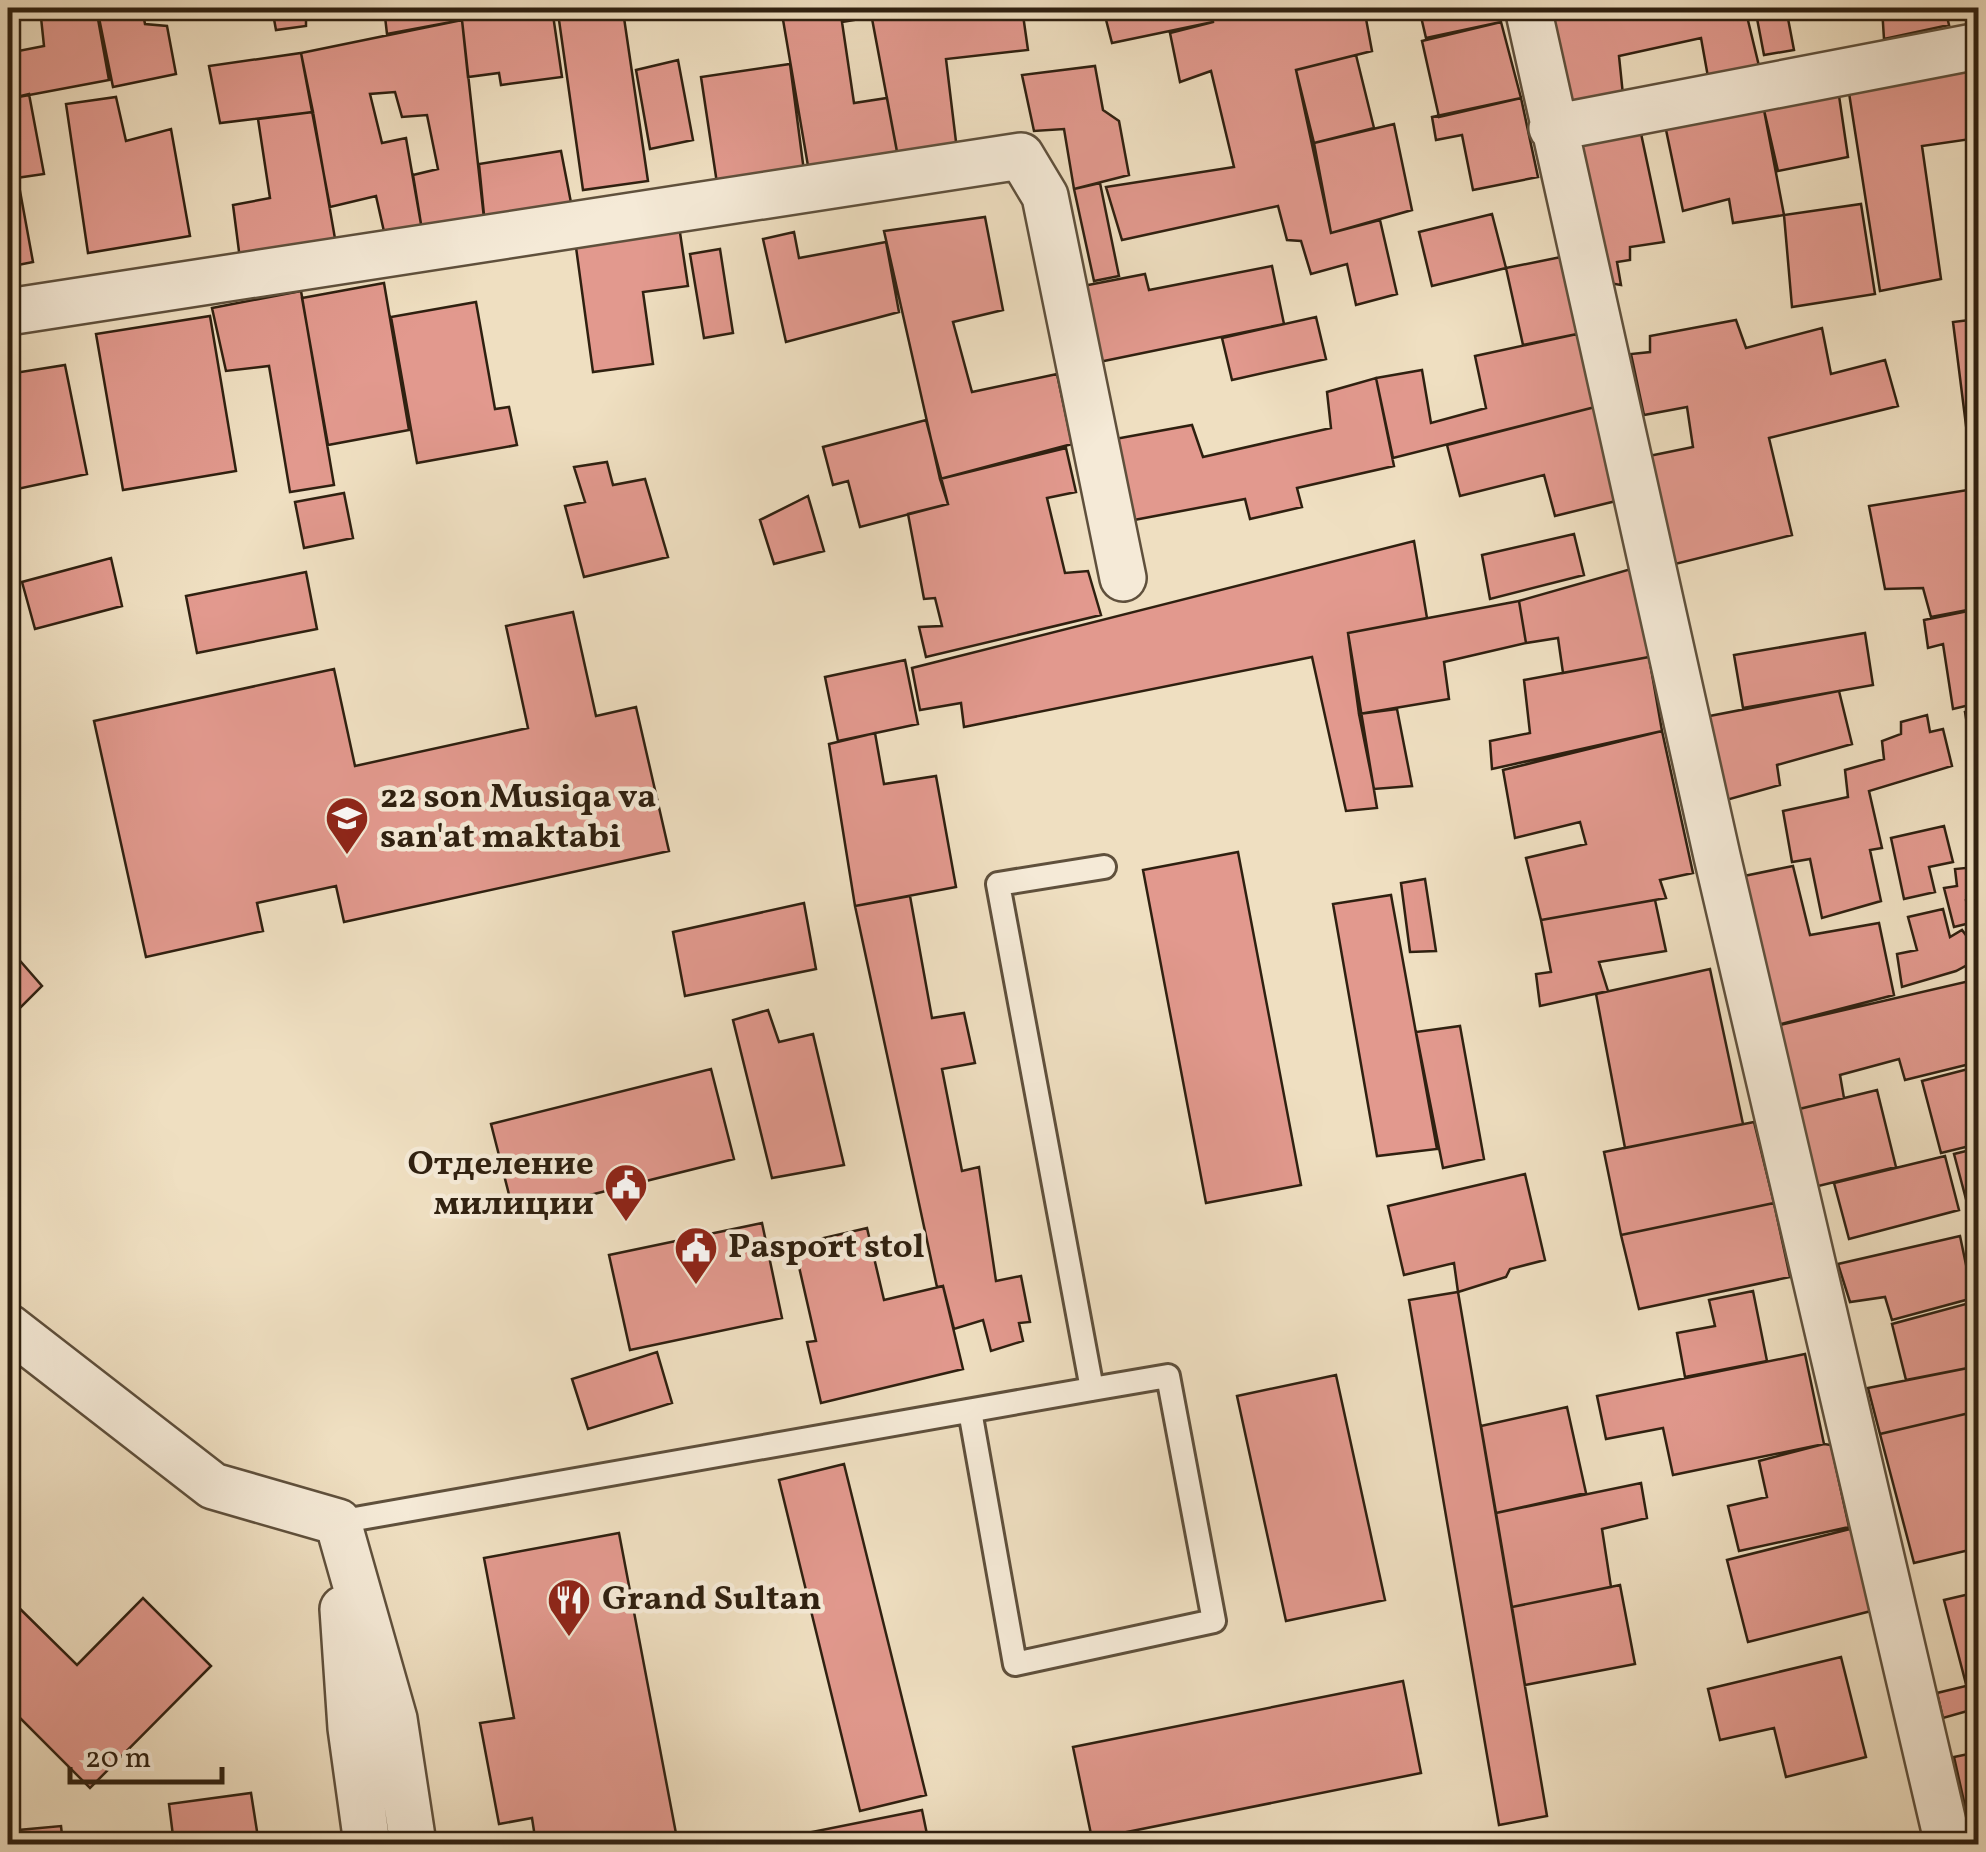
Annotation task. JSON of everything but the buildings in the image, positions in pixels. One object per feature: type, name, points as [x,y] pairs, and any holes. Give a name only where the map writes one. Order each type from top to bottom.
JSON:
[{"type":"street","points":[[1528,8],[1552,128],[1948,1844]]},
{"type":"street","points":[[1552,128],[1978,46]]},
{"type":"street","points":[[8,312],[1020,156],[1045,196],[1122,578]]},
{"type":"street","points":[[8,1327],[213,1486],[338,1522]]},
{"type":"street","points":[[338,1522],[351,1728],[366,1844]]},
{"type":"street","points":[[338,1522],[394,1719],[412,1844]]},
{"type":"lane","points":[[1092,1389],[998,884],[1104,867]]},
{"type":"lane","points":[[338,1522],[970,1410],[1168,1376],[1214,1622],[1015,1664],[970,1410]]},
{"type":"place","name":"22 son Musiqa va san'at maktabi","points":[[347,856]]},
{"type":"place","name":"Отделение милиции","points":[[626,1223]]},
{"type":"place","name":"Pasport stol","points":[[696,1286]]},
{"type":"place","name":"Grand Sultan","points":[[569,1638]]}]
